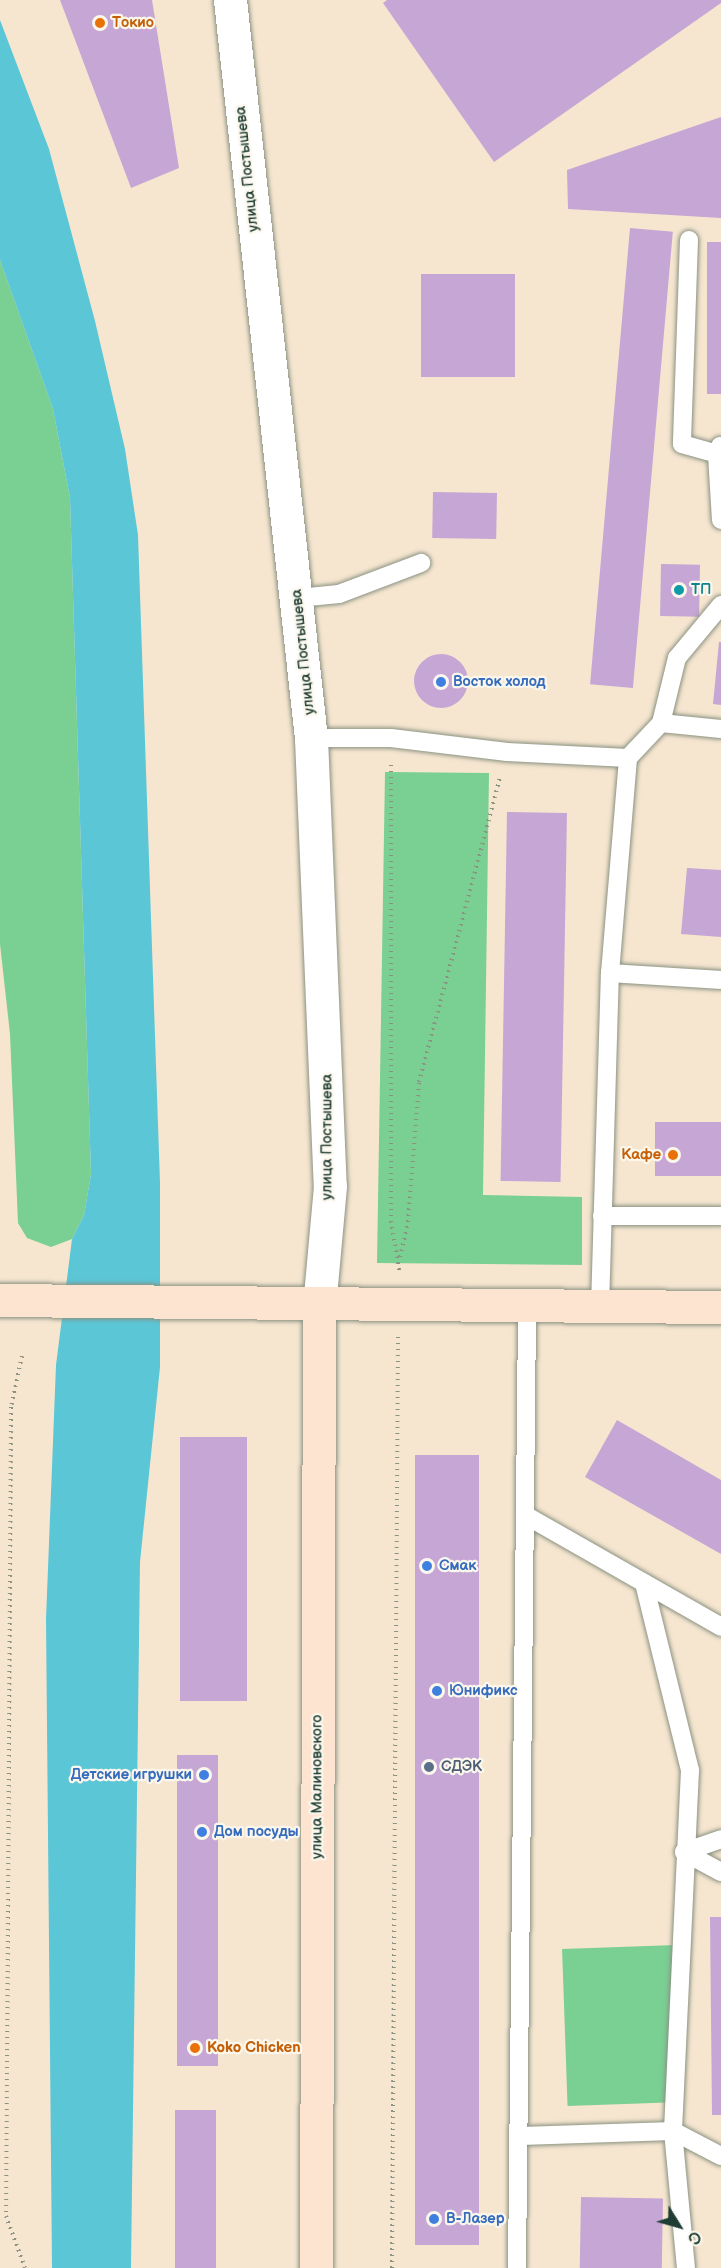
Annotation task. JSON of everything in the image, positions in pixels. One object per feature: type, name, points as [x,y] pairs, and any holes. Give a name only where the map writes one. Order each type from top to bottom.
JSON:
[{"type":"main road","points":[[0,1300],[319,1306],[721,1307]]},
{"type":"main road","name":"улица Малиновского","points":[[316,2268],[319,1306]]},
{"type":"street","name":"улица Постышева","points":[[230,0],[298,598],[311,738],[330,1186],[319,1306]]},
{"type":"lane","points":[[689,240],[682,444],[720,451],[721,520]]},
{"type":"lane","points":[[298,598],[339,594],[421,563]]},
{"type":"lane","points":[[600,1307],[610,974],[628,758],[662,723],[677,658],[721,605]]},
{"type":"lane","points":[[662,723],[721,729]]},
{"type":"lane","points":[[311,738],[391,738],[507,752],[628,758]]},
{"type":"lane","points":[[610,974],[721,980]]},
{"type":"lane","points":[[602,1216],[721,1216]]},
{"type":"lane","points":[[517,2268],[521,2136],[527,1307]]},
{"type":"lane","points":[[525,1515],[721,1627]]},
{"type":"lane","points":[[644,1583],[690,1770],[684,1851],[673,2131],[686,2268]]},
{"type":"lane","points":[[684,1851],[721,1839]]},
{"type":"lane","points":[[684,1851],[721,1872]]},
{"type":"lane","points":[[521,2136],[673,2131],[721,2156]]},
{"type":"path","points":[[391,738],[391,1221],[399,1260],[392,2268]]},
{"type":"path","points":[[399,1260],[408,1222],[418,1082],[507,752]]},
{"type":"path","points":[[22,1356],[11,1407],[6,2216],[25,2268]]},
{"type":"green space","points":[[0,260],[53,409],[70,498],[91,1174],[84,1215],[72,1239],[51,1247],[27,1238],[18,1223],[10,1034],[0,944]]},
{"type":"green space","points":[[385,772],[489,773],[483,1195],[582,1197],[582,1265],[377,1263]]},
{"type":"green space","points":[[676,1945],[681,2102],[568,2106],[562,1949]]},
{"type":"water","points":[[0,20],[49,149],[95,321],[125,449],[138,535],[160,1183],[160,1367],[140,1562],[131,2268],[52,2268],[46,1619],[56,1365],[72,1239],[84,1215],[91,1174],[70,498],[53,409],[0,260]]},
{"type":"building","points":[[60,0],[152,0],[179,168],[131,188]]},
{"type":"building","points":[[387,0],[721,0],[721,3],[494,162],[383,3]]},
{"type":"building","points":[[721,117],[721,218],[568,209],[567,170]]},
{"type":"building","points":[[630,228],[673,232],[633,688],[590,684]]},
{"type":"building","points":[[707,242],[721,242],[721,394],[707,394]]},
{"type":"building","points":[[421,274],[515,274],[515,377],[421,377]]},
{"type":"building","points":[[433,492],[497,493],[496,539],[432,538]]},
{"type":"building","name":"ТП","points":[[661,564],[700,565],[699,617],[660,616]]},
{"type":"building","points":[[719,642],[721,642],[721,705],[713,704]]},
{"type":"building","points":[[436,654],[446,654],[456,658],[464,666],[468,681],[464,696],[456,704],[446,708],[436,708],[426,704],[418,696],[414,686],[414,676],[418,666],[426,658]]},
{"type":"building","points":[[507,812],[567,813],[561,1182],[501,1181]]},
{"type":"building","points":[[687,868],[721,870],[721,937],[681,934]]},
{"type":"building","points":[[655,1122],[721,1122],[721,1176],[655,1176]]},
{"type":"building","points":[[617,1420],[721,1480],[721,1554],[585,1477]]},
{"type":"building","points":[[180,1437],[247,1437],[247,1701],[180,1701]]},
{"type":"building","points":[[415,1455],[479,1455],[479,2245],[415,2245]]},
{"type":"building","points":[[177,1755],[218,1755],[218,2066],[177,2066]]},
{"type":"building","points":[[710,1917],[721,1917],[721,2115],[712,2115]]},
{"type":"building","points":[[175,2110],[216,2110],[216,2268],[175,2268]]},
{"type":"building","points":[[581,2197],[663,2198],[662,2268],[580,2268]]},
{"type":"place","name":"Токио","points":[[100,23]]},
{"type":"place","name":"ТП","points":[[679,590]]},
{"type":"place","name":"Восток холод","points":[[441,682]]},
{"type":"place","name":"Кафе","points":[[673,1155]]},
{"type":"place","name":"Смак","points":[[427,1566]]},
{"type":"place","name":"Юнификс","points":[[437,1691]]},
{"type":"place","name":"СДЭК","points":[[429,1767]]},
{"type":"place","name":"Детские игрушки","points":[[204,1775]]},
{"type":"place","name":"Дом посуды","points":[[202,1832]]},
{"type":"place","name":"Koko Chicken","points":[[195,2048]]},
{"type":"place","name":"В-Лазер","points":[[434,2219]]}]
